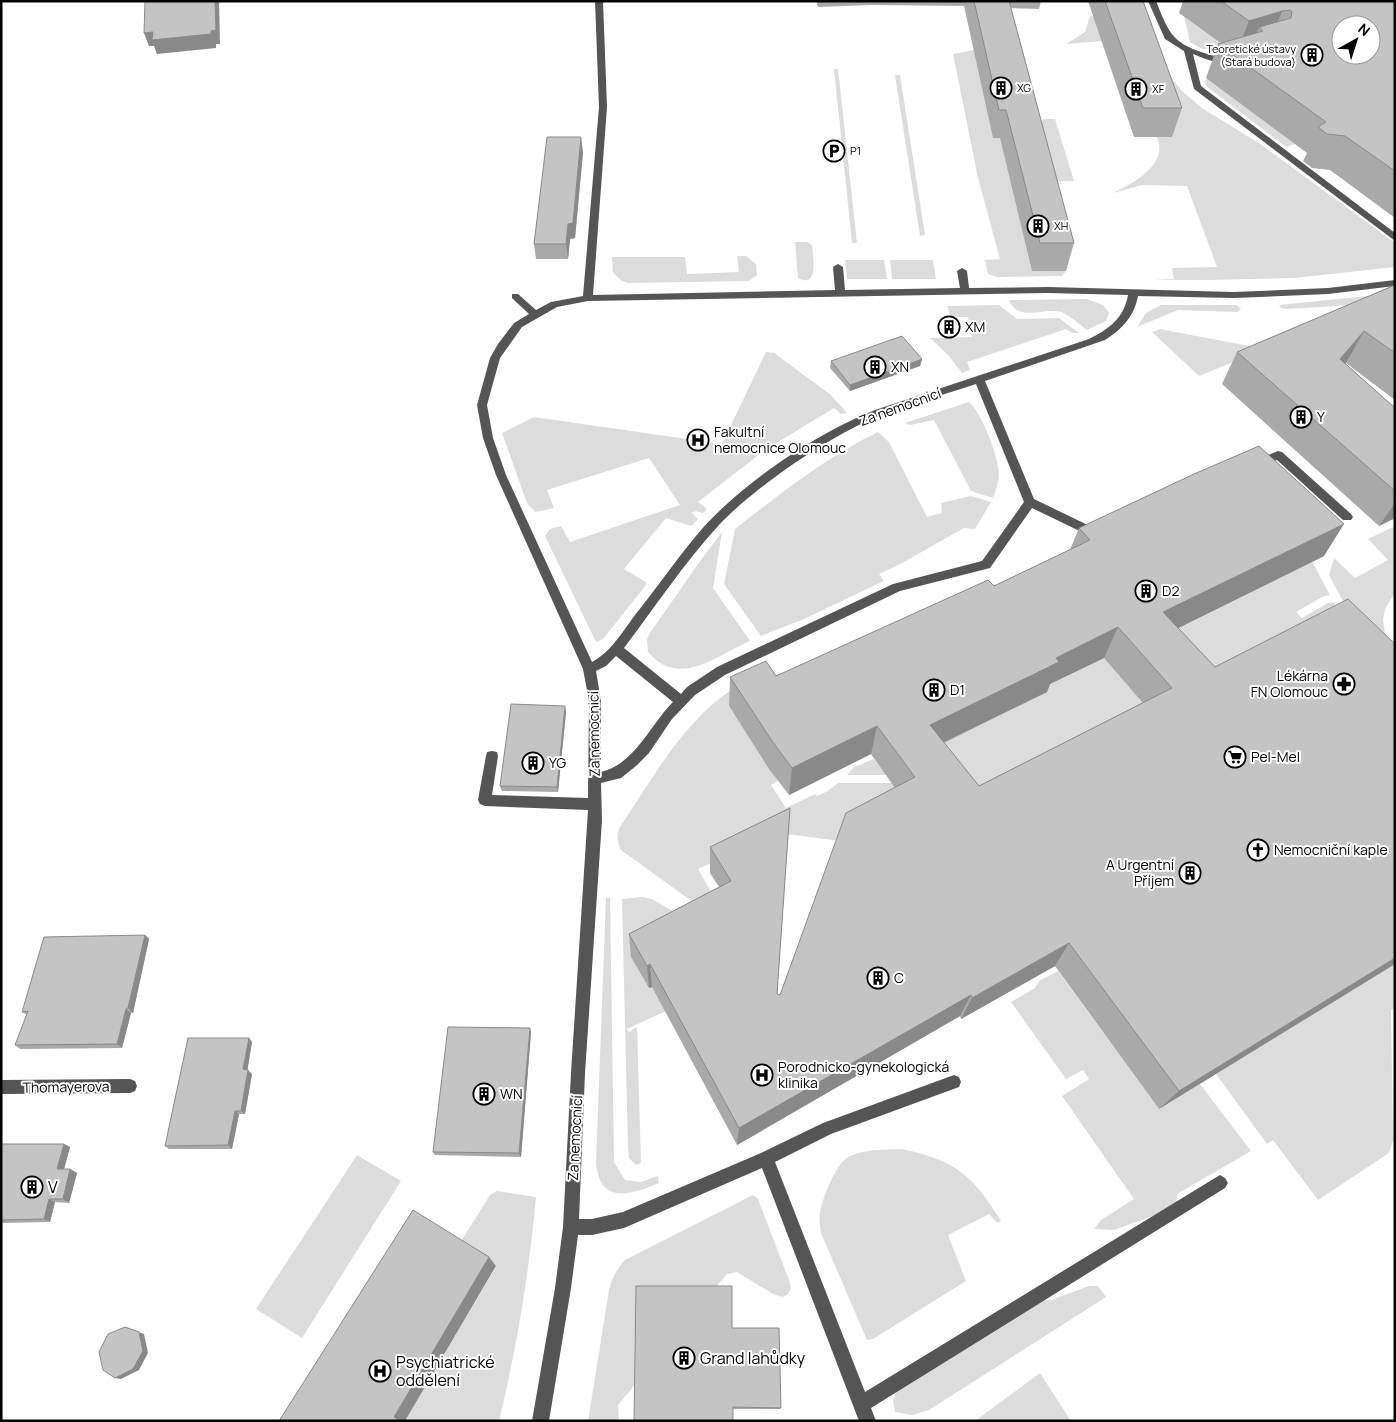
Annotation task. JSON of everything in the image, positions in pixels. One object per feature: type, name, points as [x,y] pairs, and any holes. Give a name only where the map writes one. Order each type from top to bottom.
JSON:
[{"type":"street","points":[[588,298],[603,107],[599,1]]},
{"type":"street","points":[[1152,1],[1169,38],[1212,58],[1226,61],[1241,60]]},
{"type":"street","points":[[1187,48],[1197,87],[1395,238]]},
{"type":"street","points":[[838,267],[840,294]]},
{"type":"street","points":[[962,271],[966,291]]},
{"type":"street","points":[[590,669],[527,536],[501,475],[482,405],[495,358],[511,332],[535,314],[554,304],[588,298],[966,291],[1048,290],[1133,294],[1275,294],[1328,291],[1395,283]]},
{"type":"street","name":"Za nemocnicí","points":[[540,1421],[560,1307],[571,1227],[578,1073],[595,804],[595,701],[590,669],[616,650],[700,538],[717,520],[782,467],[821,441],[858,421],[1109,334],[1124,320],[1132,304],[1133,294]]},
{"type":"street","points":[[515,296],[535,314]]},
{"type":"street","points":[[979,379],[1030,502],[1100,536],[1107,533]]},
{"type":"street","points":[[1243,471],[1278,455],[1347,517]]},
{"type":"street","points":[[595,778],[616,774],[638,756],[668,715],[690,691],[721,671],[897,587],[986,565],[1030,502]]},
{"type":"street","points":[[616,650],[681,701]]},
{"type":"street","points":[[492,756],[485,800],[595,804]]},
{"type":"street","points":[[571,1227],[592,1227],[624,1220],[766,1158],[828,1128],[954,1082]]},
{"type":"street","name":"Thomayerova","points":[[1,1087],[130,1086]]},
{"type":"street","points":[[766,1158],[868,1421]]},
{"type":"street","points":[[862,1404],[1220,1183]]},
{"type":"shaded area","points":[[1184,1],[1230,50],[1202,49],[1190,42],[1184,16]]},
{"type":"shaded area","points":[[1090,16],[1150,24],[1169,75],[1182,91],[1202,108],[1262,145],[1395,243],[1395,267],[1294,278],[1150,280],[1174,279],[1172,268],[1217,267],[1187,186],[1143,185],[1113,193],[1139,178],[1154,164],[1158,156],[1159,147],[1157,137],[1171,137],[1102,41],[1066,44],[1085,32]]},
{"type":"shaded area","points":[[974,50],[1041,124],[1043,119],[1055,119],[1074,181],[1011,182],[1066,271],[1062,276],[997,277],[988,274],[985,260],[1000,259],[978,178],[953,54]]},
{"type":"shaded area","points":[[834,69],[838,69],[857,243],[852,243]]},
{"type":"shaded area","points":[[895,75],[900,75],[925,235],[920,236]]},
{"type":"shaded area","points":[[1208,77],[1295,144],[1286,147],[1206,86],[1205,81]]},
{"type":"shaded area","points":[[795,242],[807,242],[812,245],[814,264],[812,276],[809,279],[798,278]]},
{"type":"shaded area","points":[[737,256],[746,256],[756,264],[757,275],[749,281],[628,283],[622,281],[613,273],[612,257],[685,257],[687,274],[739,272]]},
{"type":"shaded area","points":[[845,260],[884,260],[887,279],[847,279]]},
{"type":"shaded area","points":[[890,260],[933,260],[936,279],[892,279]]},
{"type":"shaded area","points":[[1378,295],[1368,304],[1288,309],[1281,308],[1279,305]]},
{"type":"shaded area","points":[[1087,299],[1103,305],[1109,313],[1106,321],[1087,330],[1064,313],[1054,311],[1025,313],[1013,307],[1009,300]]},
{"type":"shaded area","points":[[999,305],[1017,319],[1059,318],[1079,333],[1072,333],[1066,329],[967,362],[970,370],[962,373],[948,355],[930,338],[972,337],[968,317],[951,317],[947,306]]},
{"type":"shaded area","points":[[1161,305],[1236,305],[1241,309],[1237,312],[1178,310],[1137,327],[1146,313]]},
{"type":"shaded area","points":[[1160,329],[1265,349],[1199,376],[1152,332]]},
{"type":"shaded area","points":[[766,352],[774,353],[831,395],[847,413],[841,414],[834,408],[765,450],[698,502],[706,508],[706,511],[703,513],[696,511],[692,513],[698,519],[691,526],[666,518],[624,569],[646,582],[646,585],[603,639],[596,642],[545,536],[550,529],[561,526],[570,542],[680,505],[649,458],[547,490],[554,508],[535,512],[527,503],[502,433],[534,417],[722,444]]},
{"type":"shaded area","points":[[969,402],[984,425],[996,458],[999,475],[993,498],[971,491],[934,420],[910,425],[905,423]]},
{"type":"shaded area","points":[[878,432],[889,442],[927,517],[942,513],[941,503],[971,496],[991,502],[975,529],[964,528],[879,574],[884,581],[804,619],[761,636],[724,584],[735,529],[786,489],[840,453]]},
{"type":"shaded area","points":[[1395,526],[1395,592],[1385,609],[1383,619],[1385,634],[1374,639],[1352,618],[1329,575],[1334,558],[1355,578],[1388,560],[1368,539]]},
{"type":"shaded area","points":[[722,532],[713,588],[750,641],[698,666],[672,668],[660,663],[648,652],[647,639]]},
{"type":"shaded area","points":[[1312,561],[1330,595],[1322,597],[1296,612],[1302,618],[1333,602],[1342,617],[1197,696],[1157,638],[1286,575],[1282,570]]},
{"type":"shaded area","points":[[1104,658],[1184,702],[969,813],[921,753],[1046,692],[1044,687]]},
{"type":"shaded area","points":[[734,688],[729,706],[778,781],[771,785],[786,808],[815,794],[817,796],[828,791],[838,783],[901,783],[840,841],[787,834],[783,830],[698,869],[757,974],[697,905],[621,850],[618,839],[620,827],[671,751],[700,716]]},
{"type":"shaded area","points":[[874,759],[884,772],[904,775],[847,775],[854,767]]},
{"type":"shaded area","points":[[642,897],[652,899],[676,913],[632,957],[649,988],[652,987],[666,1011],[627,1029],[629,1032],[637,1027],[641,1163],[636,1165],[629,1158],[628,1147],[622,899]]},
{"type":"shaded area","points":[[606,898],[610,898],[614,1162],[625,1180],[641,1182],[658,1176],[659,1183],[627,1193],[610,1191],[603,1186],[596,1163]]},
{"type":"shaded area","points":[[1395,964],[1395,1008],[1391,1010],[1393,1140],[1389,1153],[1318,1200],[1273,1140],[1267,1144],[1216,1074]]},
{"type":"shaded area","points":[[1058,971],[1159,1109],[1200,1084],[1251,1151],[1177,1194],[1177,1207],[1114,1230],[1094,1229],[1101,1220],[1134,1199],[1062,1096],[1089,1079],[1083,1070],[1066,1079],[1011,1002],[1035,988],[1039,981]]},
{"type":"shaded area","points":[[901,1149],[935,1158],[961,1172],[981,1192],[1001,1221],[997,1223],[989,1214],[948,1235],[966,1281],[873,1339],[867,1340],[821,1233],[820,1214],[830,1182],[845,1160],[862,1152]]},
{"type":"shaded area","points":[[357,1155],[401,1181],[302,1338],[256,1309]]},
{"type":"shaded area","points":[[497,1191],[536,1197],[522,1310],[499,1421],[405,1421],[496,1267],[460,1243],[490,1195]]},
{"type":"shaded area","points":[[753,1195],[758,1199],[789,1280],[791,1288],[788,1294],[782,1297],[773,1294],[737,1272],[727,1274],[618,1405],[619,1421],[588,1421],[609,1290],[619,1267],[625,1260]]},
{"type":"shaded area","points":[[1089,1286],[1098,1286],[1106,1297],[929,1410],[912,1415],[895,1412],[893,1400],[898,1388],[1037,1301],[1051,1300]]},
{"type":"shaded area","points":[[1040,1373],[1071,1421],[975,1421]]},
{"type":"building","points":[[145,1],[215,1],[216,30],[211,31],[211,34],[152,40],[153,32],[144,33]]},
{"type":"building","points":[[974,1],[1009,1],[1074,243],[1040,243],[1006,110],[999,110]]},
{"type":"building","points":[[1105,1],[1143,1],[1182,108],[1143,108]]},
{"type":"building","points":[[1221,1],[1395,1],[1395,171],[1345,136],[1327,134],[1318,127],[1326,122],[1218,44],[1263,31],[1259,27],[1291,18],[1292,12],[1290,10],[1249,21]]},
{"type":"building","points":[[547,137],[581,137],[573,223],[568,224],[566,244],[534,244]]},
{"type":"building","points":[[1395,285],[1395,353],[1364,331],[1340,359],[1395,408],[1395,491],[1237,352]]},
{"type":"building","name":"XN","points":[[902,336],[922,359],[850,385],[831,361]]},
{"type":"building","points":[[1259,446],[1344,524],[1163,612],[1215,667],[1348,599],[1395,644],[1395,958],[1179,1091],[1069,943],[972,998],[971,995],[739,1128],[650,964],[647,966],[629,934],[731,881],[710,847],[790,808],[777,994],[780,995],[846,813],[915,777],[877,726],[792,768],[730,677],[766,661],[776,676],[988,580],[994,586],[1090,540],[1079,528]],"holes":[[[1118,627],[1172,688],[979,786],[930,725],[1059,662],[1056,658]]]},
{"type":"building","name":"YG","points":[[511,704],[565,706],[557,787],[500,786]]},
{"type":"building","points":[[145,935],[128,1008],[126,1009],[117,1044],[15,1045],[28,1011],[22,1012],[44,937]]},
{"type":"building","name":"WN","points":[[448,1027],[530,1028],[519,1153],[433,1152]]},
{"type":"building","points":[[188,1038],[249,1038],[243,1069],[248,1070],[241,1111],[235,1111],[228,1145],[165,1146]]},
{"type":"building","name":"V","points":[[1,1144],[64,1144],[57,1169],[70,1169],[63,1199],[49,1199],[44,1219],[1,1220]]},
{"type":"building","points":[[413,1210],[489,1257],[394,1417],[400,1421],[279,1421]]},
{"type":"building","name":"Grand lahůdky","points":[[636,1286],[732,1286],[732,1328],[779,1328],[781,1408],[733,1407],[733,1421],[634,1421]]},
{"type":"building","points":[[125,1327],[139,1332],[143,1351],[133,1369],[115,1378],[103,1370],[99,1352],[108,1334]]},
{"type":"place","name":"Teoretické ústavy (Stará budova)","points":[[1312,55]]},
{"type":"place","name":"XG","points":[[1001,88]]},
{"type":"place","name":"XF","points":[[1136,89]]},
{"type":"place","name":"P1","points":[[834,151]]},
{"type":"place","name":"XH","points":[[1038,226]]},
{"type":"place","name":"XM","points":[[949,327]]},
{"type":"place","name":"XN","points":[[875,367]]},
{"type":"place","name":"Y","points":[[1301,417]]},
{"type":"place","name":"Fakultní nemocnice Olomouc","points":[[698,440]]},
{"type":"place","name":"D2","points":[[1146,591]]},
{"type":"place","name":"Lékárna FN Olomouc","points":[[1344,684]]},
{"type":"place","name":"D1","points":[[934,690]]},
{"type":"place","name":"Pel-Mel","points":[[1235,757]]},
{"type":"place","name":"YG","points":[[533,763]]},
{"type":"place","name":"Nemocniční kaple","points":[[1258,850]]},
{"type":"place","name":"A Urgentní Příjem","points":[[1190,873]]},
{"type":"place","name":"C","points":[[878,978]]},
{"type":"place","name":"Porodnicko-gynekologická klinika","points":[[762,1075]]},
{"type":"place","name":"WN","points":[[484,1094]]},
{"type":"place","name":"V","points":[[32,1187]]},
{"type":"place","name":"Grand lahůdky","points":[[684,1358]]},
{"type":"place","name":"Psychiatrické oddělení","points":[[380,1371]]}]
